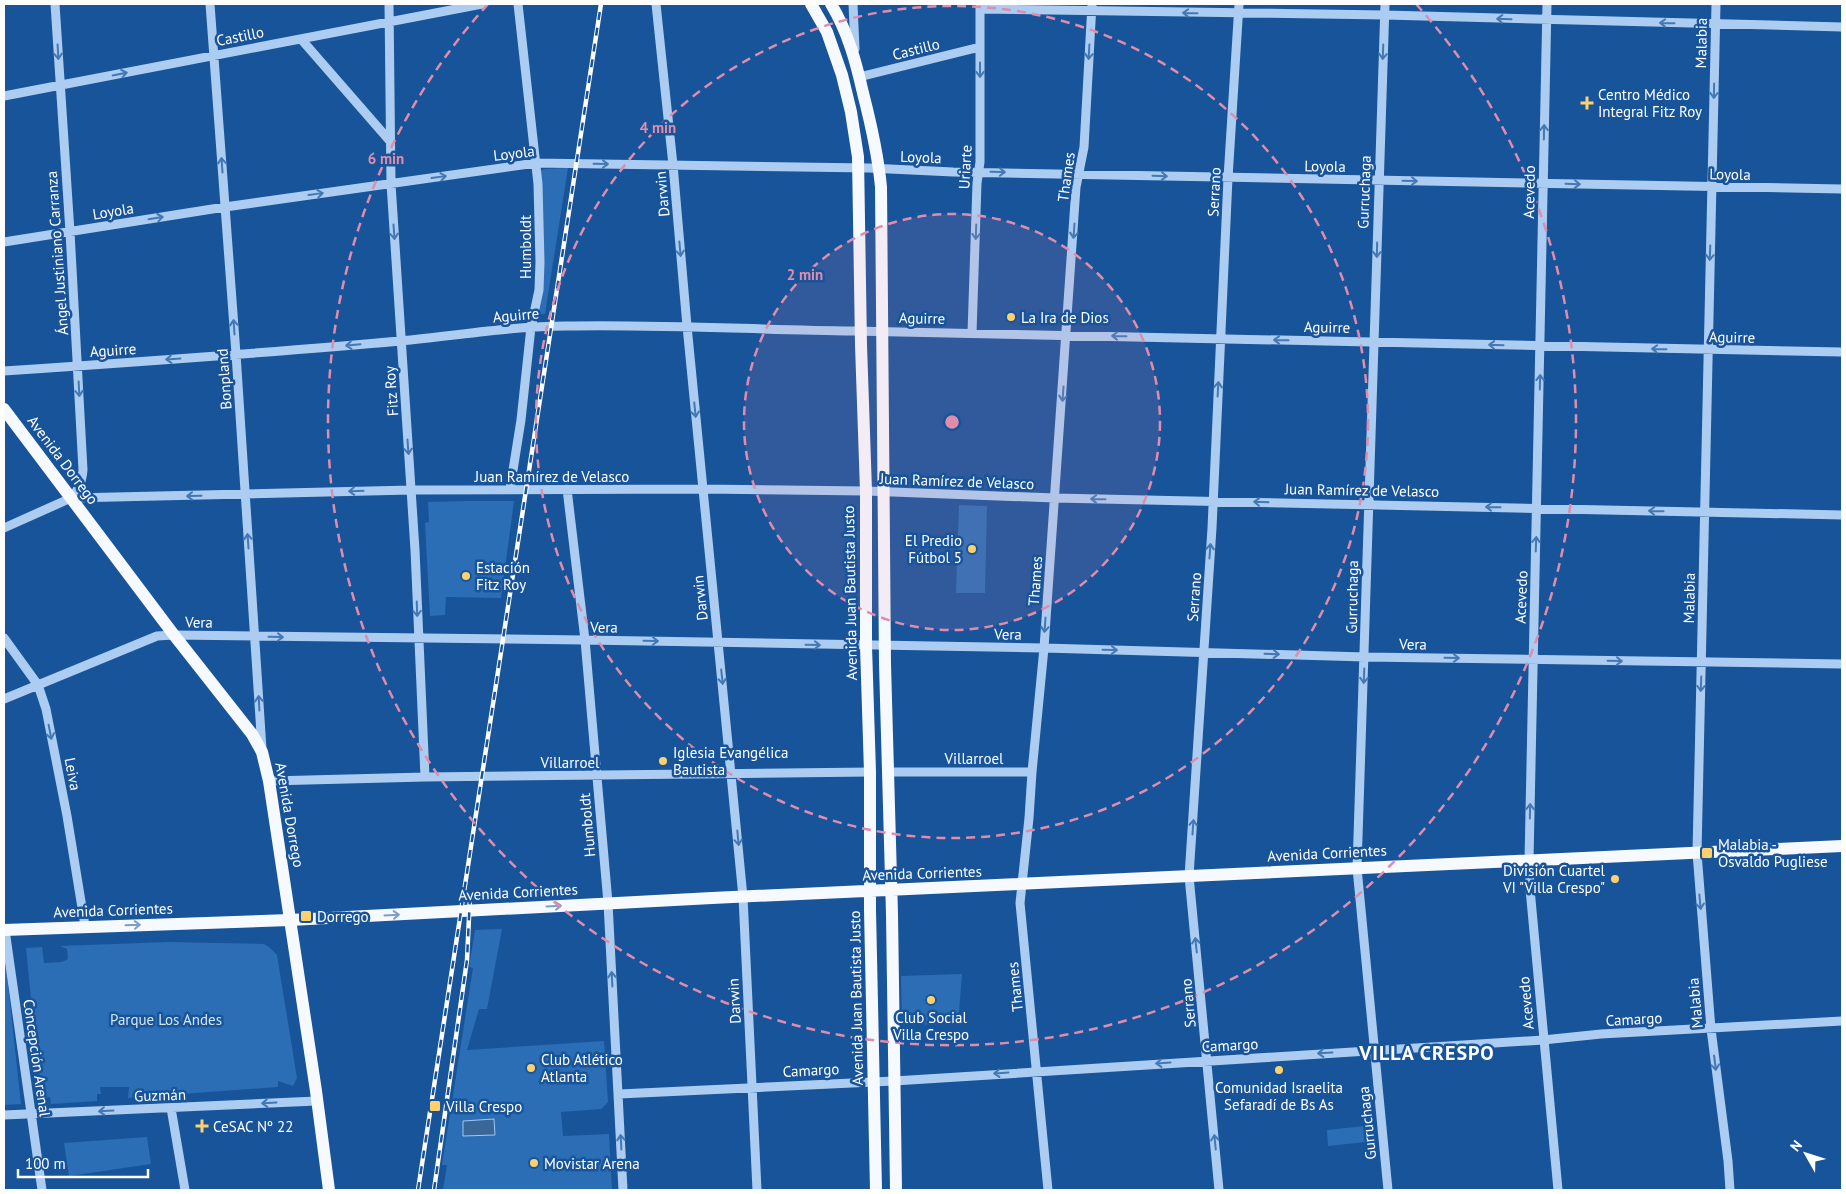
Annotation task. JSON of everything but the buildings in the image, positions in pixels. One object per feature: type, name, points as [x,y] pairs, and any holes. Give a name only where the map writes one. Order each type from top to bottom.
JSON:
[{"type":"main road","name":"Avenida Juan Bautista Justo","points":[[811,4],[826,32],[842,75],[852,112],[857,146],[866,492],[866,646],[870,772],[870,891],[876,1190]]},
{"type":"main road","points":[[831,4],[840,18],[855,59],[879,169],[887,772],[892,891],[896,1190]]},
{"type":"main road","name":"Avenida Dorrego","points":[[4,409],[174,635],[252,734],[262,752],[270,780],[329,1190]]},
{"type":"main road","name":"Avenida Corrientes","points":[[5,930],[290,920],[608,903],[1842,846]]},
{"type":"street","name":"Ángel Justiniano Carranza","points":[[55,4],[83,470],[82,482],[71,498]]},
{"type":"street","name":"Bonpland","points":[[210,4],[236,354],[262,752]]},
{"type":"street","name":"Fitz Roy","points":[[389,4],[391,184],[411,490],[425,777]]},
{"type":"street","name":"Castillo","points":[[4,96],[482,4]]},
{"type":"street","name":"Humboldt","points":[[510,490],[521,420],[540,262],[536,163],[518,4]]},
{"type":"street","name":"Darwin","points":[[656,4],[743,897],[757,1190]]},
{"type":"street","points":[[853,4],[855,59]]},
{"type":"street","name":"Serrano","points":[[1219,1190],[1189,876],[1213,500],[1228,178],[1240,4]]},
{"type":"street","name":"Gurruchaga","points":[[1385,4],[1357,868],[1388,1190]]},
{"type":"street","name":"Acevedo","points":[[1547,4],[1529,860],[1543,1040],[1558,1190]]},
{"type":"street","name":"Malabia","points":[[1716,4],[1697,853],[1710,1029],[1730,1190]]},
{"type":"street","points":[[980,6],[1239,14],[1842,27]]},
{"type":"street","name":"Uriarte","points":[[972,333],[978,172],[980,162],[980,6]]},
{"type":"street","name":"Thames","points":[[1048,1190],[1020,903],[1044,648],[1076,187],[1084,147],[1092,8]]},
{"type":"street","points":[[300,38],[390,140]]},
{"type":"street","name":"Castillo","points":[[860,77],[980,47]]},
{"type":"street","name":"Loyola","points":[[4,242],[225,207],[536,163],[858,168],[1712,188],[1842,189]]},
{"type":"street","name":"Aguirre","points":[[4,371],[401,341],[531,327],[687,326],[881,332],[1375,341],[1540,347],[1842,352]]},
{"type":"street","name":"Humboldt","points":[[566,489],[585,640],[608,903],[623,1190]]},
{"type":"street","name":"Juan Ramírez de Velasco","points":[[71,498],[411,490],[703,489],[1704,513],[1842,514]]},
{"type":"street","points":[[4,528],[71,498]]},
{"type":"street","name":"Vera","points":[[4,699],[156,636],[174,635],[585,640],[1044,648],[1365,657],[1842,664]]},
{"type":"street","name":"Leiva","points":[[4,638],[38,685],[46,709],[67,816],[84,926]]},
{"type":"street","name":"Villarroel","points":[[270,780],[870,772]]},
{"type":"street","name":"Villarroel","points":[[887,772],[1032,772]]},
{"type":"street","name":"Concepción Arenal","points":[[5,930],[42,1190]]},
{"type":"street","name":"Camargo","points":[[618,1094],[894,1080],[1543,1040],[1601,1034],[1842,1021]]},
{"type":"street","name":"Guzmán","points":[[4,1115],[317,1101]]},
{"type":"street","points":[[171,1108],[184,1190]]},
{"type":"green space","points":[[568,168],[545,314],[538,314],[543,262],[540,171],[544,169]]},
{"type":"green space","name":"Estación Fitz Roy","points":[[514,501],[501,598],[446,597],[445,615],[430,616],[425,523],[429,522],[428,502]]},
{"type":"green space","name":"El Predio Fútbol 5","points":[[959,505],[987,506],[985,593],[956,593]]},
{"type":"green space","name":"Club Atlético Atlanta","points":[[502,929],[487,1009],[479,1009],[467,1050],[604,1041],[608,1102],[601,1109],[561,1112],[563,1136],[609,1134],[612,1190],[443,1190],[447,1165],[442,1165],[473,968],[469,967],[475,930]]},
{"type":"green space","name":"Parque Los Andes","points":[[168,942],[264,944],[277,955],[297,1078],[293,1086],[278,1081],[278,1087],[128,1098],[129,1087],[100,1087],[101,1094],[97,1094],[97,1101],[51,1104],[50,1097],[41,1098],[26,948],[42,947],[44,963],[62,962],[68,959],[67,949],[60,946]]},
{"type":"green space","points":[[4,957],[21,1104],[4,1105]]},
{"type":"green space","name":"Club Social Villa Crespo","points":[[962,974],[958,1024],[902,1025],[901,976]]},
{"type":"green space","points":[[1365,1126],[1366,1142],[1328,1146],[1327,1130]]},
{"type":"green space","points":[[147,1137],[151,1164],[69,1176],[64,1143]]},
{"type":"shaded area","points":[[494,1119],[495,1135],[463,1136],[463,1121]]},
{"type":"railway","points":[[418,1190],[601,4]]},
{"type":"railway","points":[[434,1190],[467,960],[470,896]]},
{"type":"place","name":"Centro Médico Integral Fitz Roy","points":[[1587,103]]},
{"type":"place","name":"La Ira de Dios","points":[[1011,317]]},
{"type":"place","name":"El Predio Fútbol 5","points":[[972,549]]},
{"type":"place","name":"Estación Fitz Roy","points":[[466,576]]},
{"type":"place","name":"Iglesia Evangélica Bautista","points":[[663,761]]},
{"type":"place","name":"Malabia - Osvaldo Pugliese","points":[[1707,853]]},
{"type":"place","name":"División Cuartel VI \"Villa Crespo\"","points":[[1615,879]]},
{"type":"place","name":"Dorrego","points":[[306,916]]},
{"type":"place","name":"Club Social Villa Crespo","points":[[931,1000]]},
{"type":"place","name":"Club Atlético Atlanta","points":[[531,1068]]},
{"type":"place","name":"Comunidad Israelita Sefaradí de Bs As","points":[[1279,1070]]},
{"type":"place","name":"Villa Crespo","points":[[435,1106]]},
{"type":"place","name":"CeSAC Nº 22","points":[[202,1126]]},
{"type":"place","name":"Movistar Arena","points":[[534,1163]]},
{"type":"district","name":"VILLA CRESPO","points":[[1427,1053]]}]
